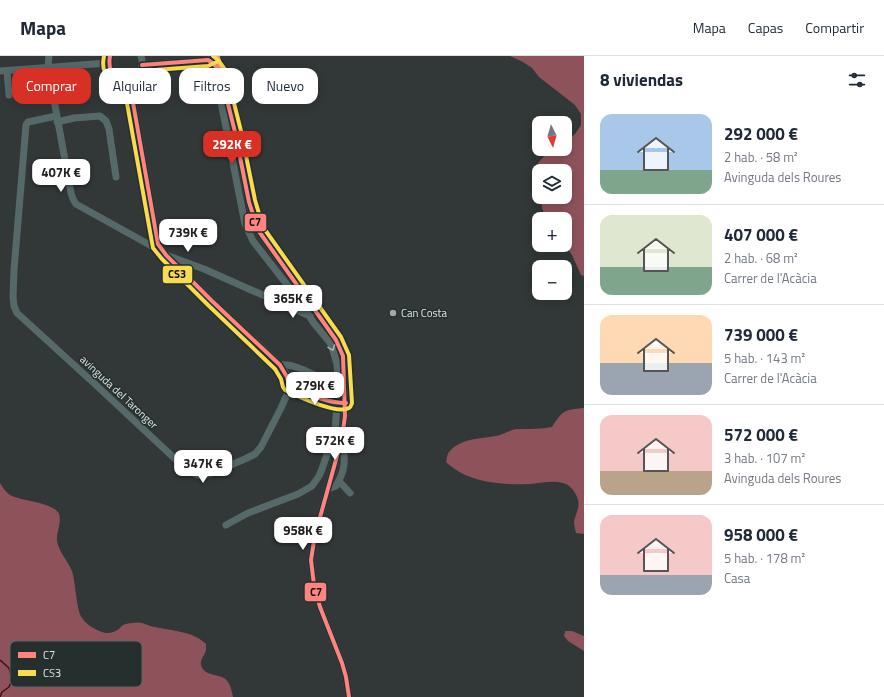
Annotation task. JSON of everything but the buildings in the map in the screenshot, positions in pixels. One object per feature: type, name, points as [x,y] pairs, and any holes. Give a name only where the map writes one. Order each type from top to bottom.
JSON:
[{"type":"street","points":[[49,56],[48,67],[57,119],[71,193],[76,204],[166,255],[204,269],[310,316]]},
{"type":"street","points":[[141,68],[141,56],[148,56]]},
{"type":"street","points":[[142,65],[209,59],[218,56],[220,68]]},
{"type":"street","points":[[209,59],[217,68]]},
{"type":"street","points":[[209,59],[222,107],[245,224],[253,241],[331,344],[337,364],[338,378],[337,382],[334,384],[326,384]]},
{"type":"street","points":[[8,95],[4,71],[109,60]]},
{"type":"street","points":[[133,104],[158,244],[166,255],[212,301],[280,365],[287,377],[289,385],[338,404],[346,403]]},
{"type":"street","points":[[228,104],[249,202],[258,230],[336,340],[343,356],[346,403],[342,438],[314,541],[311,560],[314,585],[320,607],[342,663],[349,697]]},
{"type":"street","points":[[57,119],[100,116],[106,121],[109,129],[116,178]]},
{"type":"street","name":"avinguda del Taronger","points":[[57,119],[33,120],[28,122],[26,125],[13,282],[14,306],[17,313],[181,465],[188,471],[198,475],[209,474],[255,454],[267,437],[282,408],[289,385]]},
{"type":"street","points":[[284,305],[294,295]]},
{"type":"street","points":[[280,365],[286,364],[307,372],[325,381],[326,384]]},
{"type":"street","points":[[320,398],[326,384]]},
{"type":"street","points":[[226,525],[248,513],[272,505],[298,494],[312,486],[322,469],[335,431],[338,404]]},
{"type":"street","points":[[328,489],[336,486],[344,470],[342,438]]},
{"type":"street","points":[[339,481],[350,493]]},
{"type":"shaded area","points":[[510,56],[584,56],[584,276],[581,275],[570,252],[572,252],[572,212],[543,212],[542,208],[542,204],[572,204],[572,164],[538,163],[544,156],[572,156],[572,136],[581,125],[581,114],[575,105],[539,77],[532,68]]},
{"type":"shaded area","points":[[584,408],[584,534],[576,533],[574,521],[578,500],[575,492],[567,485],[555,482],[507,484],[485,481],[464,474],[446,462],[449,452],[461,443],[474,439],[500,435],[516,429],[540,429],[552,427],[559,417],[568,410]]},
{"type":"shaded area","points":[[0,483],[5,491],[10,495],[52,507],[59,514],[60,521],[57,541],[72,571],[78,609],[82,618],[90,626],[102,632],[111,633],[119,629],[122,625],[139,622],[195,636],[206,644],[206,650],[201,663],[203,669],[206,672],[225,679],[230,685],[233,697],[0,697]]},
{"type":"shaded area","points":[[565,631],[572,631],[584,636],[584,651],[568,641],[564,636]]},
{"type":"waterway","points":[[0,660],[9,668],[10,672]]},
{"type":"waterway","points":[[0,697],[2,692],[10,685]]},
{"type":"transit line","name":"CS3","points":[[104,56],[104,68]]},
{"type":"transit line","name":"C7","points":[[110,56],[109,64],[110,68]]},
{"type":"transit line","name":"CS3","points":[[127,104],[153,248],[208,305],[275,369],[285,390],[327,407],[336,409],[351,407],[349,355],[341,337],[263,227],[255,200],[241,131],[226,71],[213,56]]},
{"type":"transit line","name":"C7","points":[[218,56],[220,72],[235,132],[249,202],[258,230],[336,340],[343,356],[345,416],[342,438],[319,521],[311,560],[314,585],[320,607],[342,663],[349,697]]},
{"type":"transit line","name":"C7","points":[[142,65],[208,60],[217,68]]},
{"type":"transit line","name":"CS3","points":[[171,69],[208,66],[219,61]]},
{"type":"transit line","name":"C7","points":[[133,104],[158,244],[166,255],[212,301],[280,365],[287,377],[289,385]]},
{"type":"transit line","name":"C7","points":[[289,385],[323,399],[338,403],[346,403]]},
{"type":"place","name":"Can Costa","points":[[393,313]]}]
